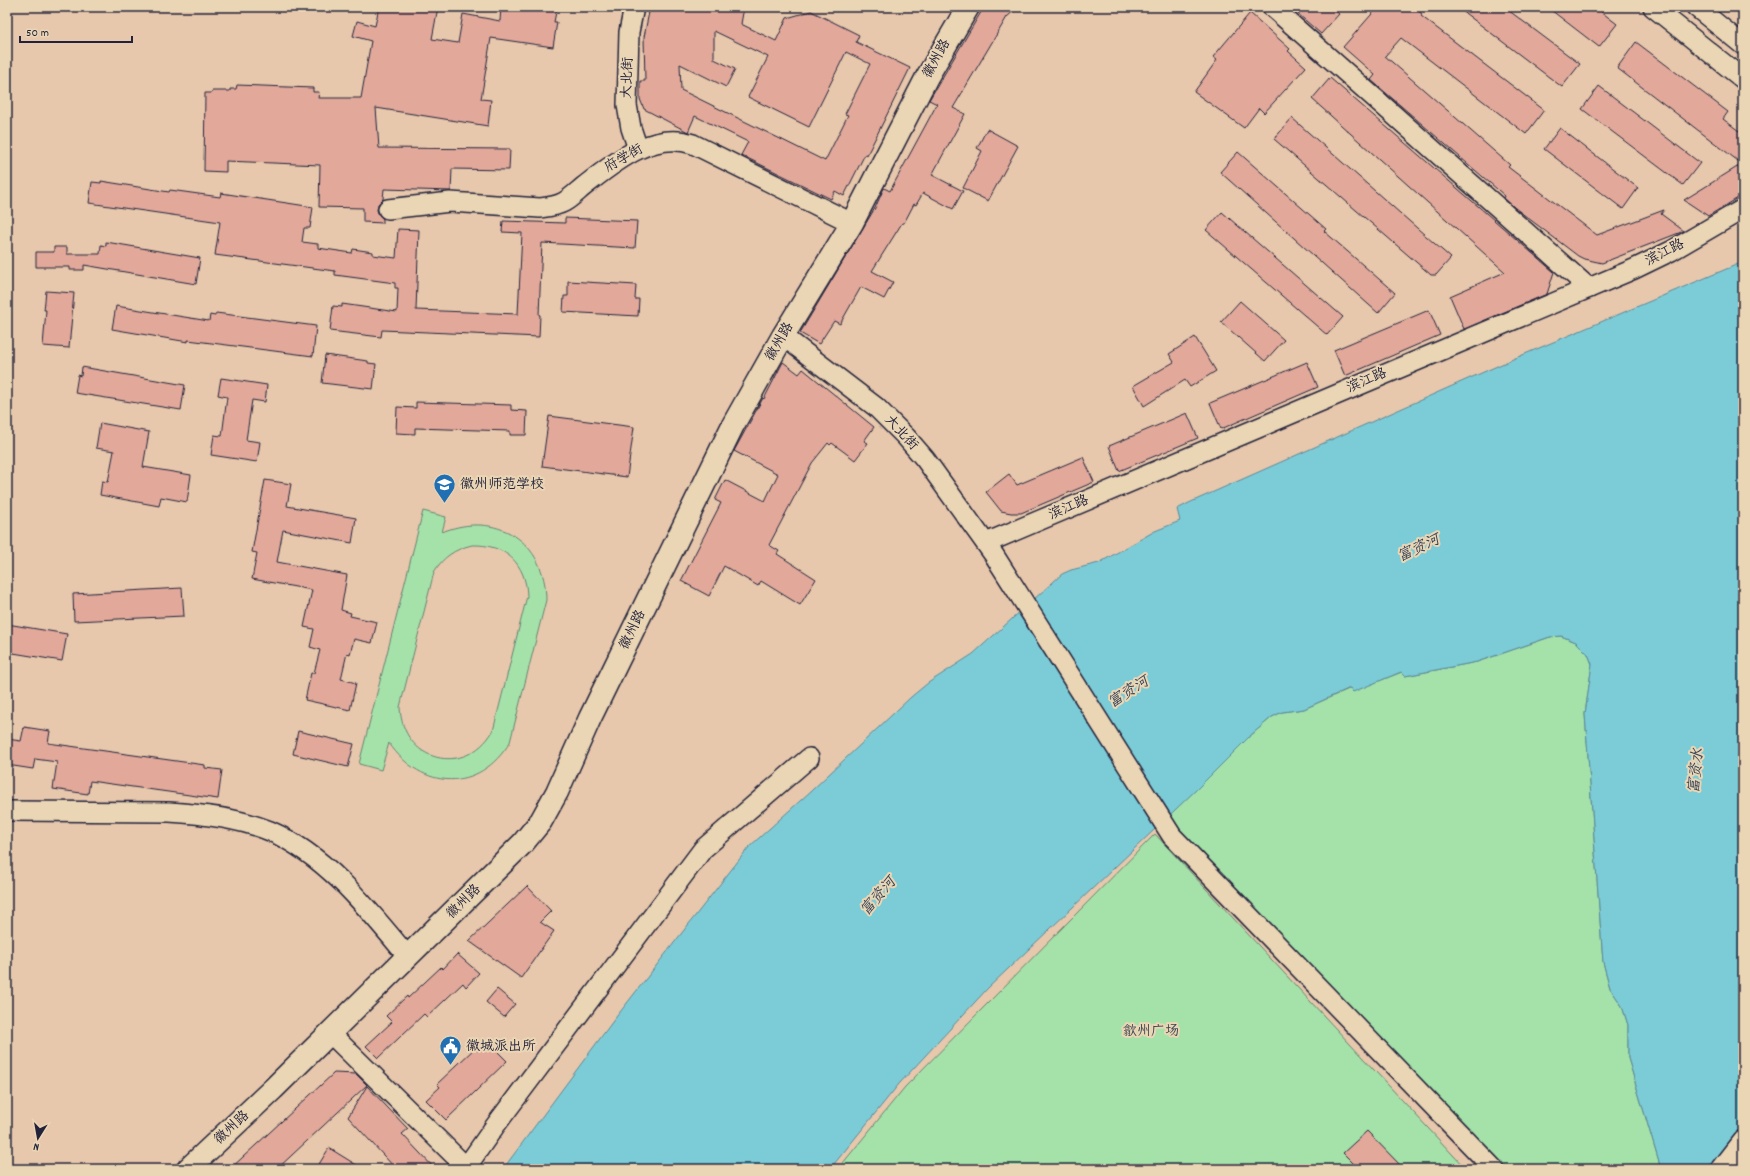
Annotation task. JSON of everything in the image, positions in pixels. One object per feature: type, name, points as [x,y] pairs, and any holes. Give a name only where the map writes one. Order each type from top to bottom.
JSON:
[{"type":"main road","name":"徽州路","points":[[188,1169],[408,957],[523,843],[541,821],[550,807],[590,718],[733,425],[783,336],[852,223],[927,77],[968,7]]},
{"type":"main road","points":[[1722,1169],[1743,1142]]},
{"type":"street","name":"大北街","points":[[634,7],[629,32],[626,105],[631,128],[638,149]]},
{"type":"street","points":[[1272,7],[1589,288]]},
{"type":"street","points":[[1653,7],[1743,79]]},
{"type":"street","points":[[1696,7],[1743,45]]},
{"type":"street","name":"府学街","points":[[388,209],[450,202],[540,208],[552,207],[563,203],[608,167],[638,149],[667,140],[676,140],[694,144],[852,223]]},
{"type":"street","name":"滨江路","points":[[990,549],[1671,251],[1743,209]]},
{"type":"street","name":"大北街","points":[[783,336],[876,407],[906,437],[942,482],[990,549],[1172,836],[1494,1169]]},
{"type":"street","points":[[330,1033],[466,1168],[495,1126],[703,849],[809,758]]},
{"type":"street","points":[[7,811],[192,813],[232,820],[269,830],[298,846],[326,867],[365,906],[408,957]]},
{"type":"green space","points":[[423,511],[446,517],[442,532],[462,526],[481,525],[499,528],[514,536],[527,547],[537,561],[544,579],[546,600],[510,742],[497,759],[483,770],[467,777],[450,780],[434,777],[417,770],[402,759],[389,743],[381,770],[359,764]],"holes":[[[472,545],[484,546],[504,552],[512,558],[523,574],[527,596],[493,731],[481,746],[467,755],[452,759],[437,757],[423,751],[411,741],[403,726],[400,707],[434,572],[441,562],[455,551]]]},
{"type":"green space","points":[[1561,636],[1576,642],[1588,654],[1592,664],[1585,714],[1603,962],[1610,988],[1622,1006],[1628,1025],[1628,1058],[1661,1169],[1507,1169],[1472,1136],[1177,831],[1169,815],[1250,736],[1272,717],[1282,712],[1304,709],[1351,688],[1353,691],[1402,672],[1405,676],[1477,662],[1550,637]]},
{"type":"green space","name":"歙州广场","points":[[1155,834],[1466,1169],[838,1169],[905,1087]]},
{"type":"water","points":[[1743,262],[1743,1169],[1661,1169],[1628,1058],[1628,1025],[1622,1006],[1610,988],[1603,962],[1585,714],[1592,664],[1588,654],[1576,642],[1561,636],[1550,637],[1477,662],[1405,676],[1401,672],[1353,692],[1350,688],[1304,709],[1282,712],[1272,717],[1250,736],[1196,790],[988,988],[899,1084],[830,1169],[503,1169],[613,1021],[749,847],[911,697],[928,683],[973,654],[1062,574],[1071,570],[1099,563],[1155,531],[1180,521],[1177,509],[1191,502],[1513,359]]},
{"type":"building","points":[[379,7],[438,7],[432,39],[458,43],[463,14],[500,21],[501,7],[557,7],[554,22],[557,22],[553,47],[491,38],[481,99],[491,100],[488,126],[376,108],[379,148],[510,149],[509,170],[452,169],[451,191],[384,189],[383,199],[378,204],[377,210],[383,219],[383,223],[363,222],[363,208],[319,207],[320,165],[226,161],[226,172],[204,171],[205,93],[211,93],[212,91],[230,91],[230,89],[236,89],[237,85],[313,88],[313,92],[319,92],[318,98],[361,98],[371,41],[353,36],[357,21],[375,26]]},
{"type":"building","points":[[650,7],[744,7],[741,24],[776,41],[787,18],[811,11],[859,35],[856,42],[910,68],[867,155],[865,154],[844,196],[835,191],[831,199],[741,155],[748,142],[695,116],[688,132],[644,109],[640,99],[640,81],[645,81],[644,37]],"holes":[[[714,31],[768,57],[748,97],[809,127],[846,52],[870,64],[845,114],[848,115],[825,161],[681,90],[680,64],[726,87],[735,69],[714,59]]]},
{"type":"building","points":[[984,7],[1018,7],[1007,17],[953,108],[965,114],[932,175],[963,191],[953,209],[923,193],[916,205],[914,204],[904,223],[902,223],[872,271],[893,282],[884,299],[861,287],[840,324],[834,321],[819,344],[800,333],[875,208],[884,188],[890,191],[937,104],[929,100]]},
{"type":"building","points":[[1290,7],[1331,7],[1339,14],[1321,34]]},
{"type":"building","points":[[1378,7],[1414,7],[1422,14],[1421,16],[1544,110],[1526,134],[1401,38],[1385,56],[1510,165],[1508,167],[1597,235],[1664,210],[1661,214],[1684,231],[1602,263],[1578,256],[1515,208],[1504,198],[1505,196],[1371,80],[1375,75],[1343,47]]},
{"type":"building","points":[[1457,7],[1504,7],[1580,64],[1562,87]]},
{"type":"building","points":[[1547,7],[1595,7],[1617,24],[1599,47]]},
{"type":"building","points":[[1250,13],[1290,49],[1288,51],[1306,67],[1264,113],[1259,108],[1244,128],[1194,92],[1217,60],[1213,57]]},
{"type":"building","points":[[1636,42],[1728,112],[1723,119],[1743,134],[1743,195],[1708,216],[1684,200],[1742,164],[1617,68]]},
{"type":"building","points":[[1330,78],[1554,272],[1547,294],[1464,329],[1450,296],[1505,272],[1312,99]]},
{"type":"building","points":[[1599,86],[1700,163],[1683,185],[1582,109]]},
{"type":"building","points":[[1292,118],[1451,258],[1436,275],[1431,275],[1274,139]]},
{"type":"building","points":[[1560,128],[1638,188],[1623,209],[1544,149]]},
{"type":"building","points":[[987,129],[1018,146],[988,201],[963,188],[982,151],[977,148]]},
{"type":"building","points":[[1238,152],[1326,229],[1324,231],[1395,293],[1378,313],[1220,172]]},
{"type":"building","points":[[101,181],[169,192],[170,190],[220,197],[221,193],[313,207],[310,228],[304,228],[302,242],[318,244],[318,248],[352,253],[353,249],[373,252],[373,255],[396,258],[398,229],[419,230],[416,310],[518,314],[522,233],[502,232],[503,221],[565,223],[565,218],[637,221],[635,248],[542,243],[539,337],[382,330],[381,337],[330,331],[333,306],[342,307],[342,304],[397,312],[398,288],[395,288],[395,283],[335,275],[335,271],[215,255],[220,222],[89,203],[92,182],[101,183]]},
{"type":"building","points":[[1222,212],[1343,317],[1327,335],[1206,230]]},
{"type":"building","points":[[106,242],[200,258],[196,284],[84,265],[84,270],[70,270],[70,267],[36,267],[36,252],[54,252],[54,247],[67,247],[67,254],[100,254],[101,245],[106,246]]},
{"type":"building","points":[[568,281],[636,285],[635,299],[639,299],[638,316],[563,312],[564,296],[568,296]]},
{"type":"building","points":[[46,291],[74,293],[69,348],[43,346]]},
{"type":"building","points":[[1240,301],[1284,340],[1265,361],[1221,322]]},
{"type":"building","points":[[116,306],[209,321],[210,315],[215,316],[216,313],[316,326],[313,356],[188,340],[188,342],[112,329]]},
{"type":"building","points":[[1429,310],[1440,335],[1345,376],[1334,350]]},
{"type":"building","points":[[1195,337],[1216,371],[1190,387],[1185,380],[1144,406],[1133,386],[1174,362],[1169,354]]},
{"type":"building","points":[[325,355],[368,361],[368,363],[376,364],[373,389],[322,383]]},
{"type":"building","points":[[783,362],[799,374],[803,369],[874,427],[864,441],[868,443],[855,460],[832,443],[830,445],[828,443],[812,463],[769,545],[779,551],[777,554],[816,579],[800,605],[761,581],[758,586],[724,566],[709,596],[681,581],[721,503],[715,500],[725,480],[765,501],[778,474],[734,451],[763,398],[764,399]]},
{"type":"building","points":[[1307,362],[1318,387],[1221,429],[1210,403]]},
{"type":"building","points":[[82,367],[185,385],[181,410],[75,393],[78,375],[81,376]]},
{"type":"building","points":[[221,378],[267,385],[265,402],[252,400],[246,440],[260,442],[257,462],[211,455],[214,435],[222,436],[227,397],[218,395]]},
{"type":"building","points":[[416,402],[511,405],[511,410],[527,411],[526,435],[510,435],[510,431],[415,428],[415,434],[396,433],[397,407],[416,408]]},
{"type":"building","points":[[1187,413],[1198,438],[1119,471],[1109,446]]},
{"type":"building","points":[[549,416],[634,427],[627,477],[542,466]]},
{"type":"building","points":[[100,423],[149,432],[143,467],[191,475],[187,502],[161,497],[159,506],[100,495],[102,481],[108,482],[114,451],[96,448]]},
{"type":"building","points":[[1083,457],[1094,482],[1021,513],[1001,511],[986,492],[1009,474],[1017,485]]},
{"type":"building","points":[[265,480],[291,484],[287,506],[356,518],[352,543],[283,530],[277,562],[347,575],[341,610],[351,613],[350,616],[377,622],[372,643],[354,639],[350,654],[347,653],[341,679],[356,683],[350,710],[305,700],[311,673],[314,673],[320,650],[310,647],[314,629],[304,627],[312,590],[252,579],[257,553],[252,552]]},
{"type":"building","points":[[182,588],[184,616],[74,621],[73,594]]},
{"type":"building","points":[[7,624],[67,634],[62,661],[7,652]]},
{"type":"building","points":[[24,727],[50,731],[48,743],[205,765],[205,768],[222,770],[218,799],[90,781],[88,794],[53,789],[57,762],[35,759],[33,769],[7,765],[7,739],[21,741]]},
{"type":"building","points":[[298,731],[354,744],[348,767],[293,754]]},
{"type":"building","points":[[527,886],[551,911],[540,922],[554,931],[521,978],[469,941]]},
{"type":"building","points":[[457,954],[479,973],[466,987],[463,983],[427,1017],[424,1014],[378,1058],[366,1046],[392,1022],[386,1016],[441,967],[443,969]]},
{"type":"building","points":[[497,989],[515,1004],[504,1017],[486,1002]]},
{"type":"building","points":[[487,1041],[507,1061],[446,1120],[426,1100],[440,1087],[437,1084],[475,1048],[478,1051]]},
{"type":"building","points":[[334,1073],[356,1074],[367,1085],[277,1169],[230,1169]]},
{"type":"building","points":[[367,1086],[408,1129],[402,1134],[435,1169],[396,1169],[348,1117]]},
{"type":"building","points":[[1367,1131],[1404,1169],[1359,1169],[1343,1153]]},
{"type":"building","points":[[329,1148],[363,1169],[316,1169]]},
{"type":"place","name":"徽州师范学校","points":[[444,504]]},
{"type":"place","name":"徽城派出所","points":[[451,1066]]},
{"type":"water label","name":"富资河","points":[[1419,549]]},
{"type":"water label","name":"富资河","points":[[1129,693]]},
{"type":"water label","name":"富资水","points":[[1697,771]]},
{"type":"water label","name":"富资河","points":[[879,897]]}]
